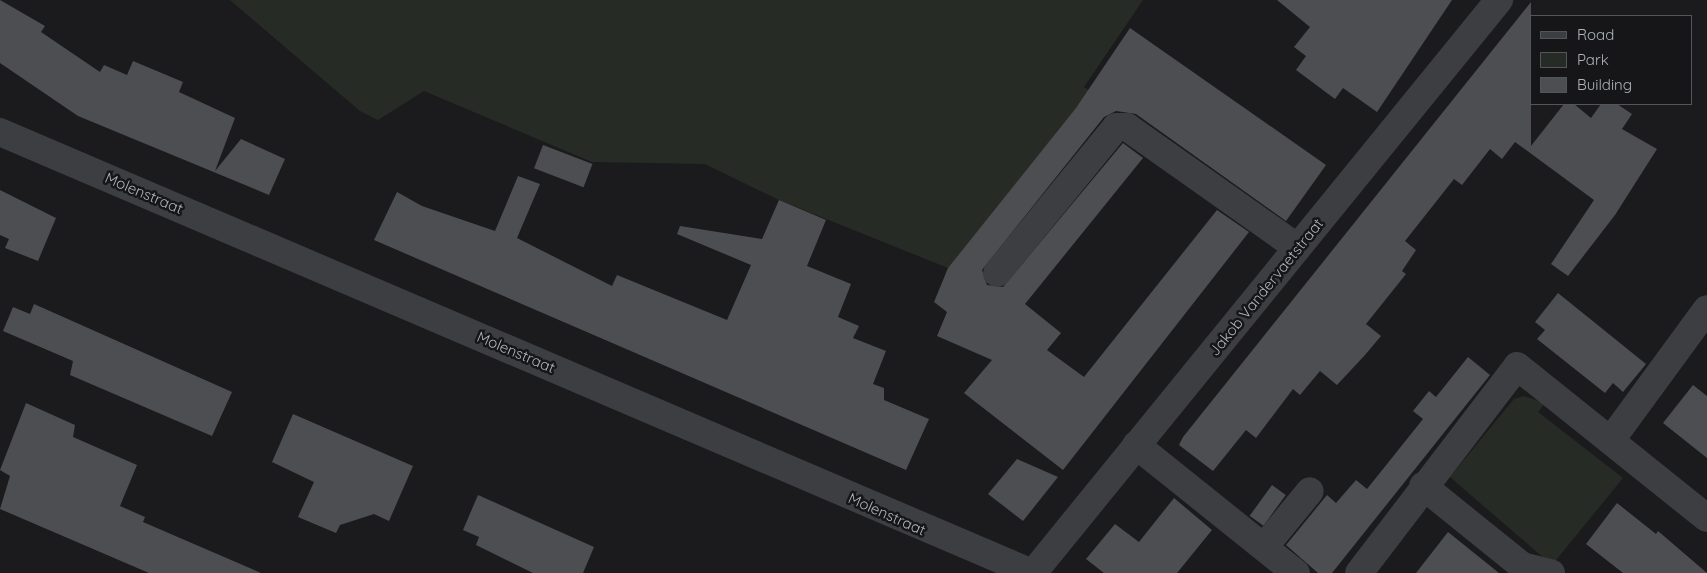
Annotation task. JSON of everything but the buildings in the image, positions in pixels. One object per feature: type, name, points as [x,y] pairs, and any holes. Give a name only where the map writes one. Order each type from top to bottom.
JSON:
[{"type":"street","name":"Jakob Vandervaetstraat","points":[[1032,573],[1499,0]]},
{"type":"street","points":[[997,273],[1116,127],[1127,127],[1298,248]]},
{"type":"street","name":"Molenstraat","points":[[0,132],[1032,573]]},
{"type":"street","points":[[1611,440],[1707,309]]},
{"type":"street","points":[[1359,573],[1423,486],[1517,366],[1707,518]]},
{"type":"street","points":[[1136,445],[1296,573]]},
{"type":"street","points":[[1423,486],[1522,566],[1551,573]]},
{"type":"street","points":[[1264,547],[1310,491]]},
{"type":"green space","points":[[230,0],[1143,0],[1084,87],[1090,91],[948,268],[779,200],[705,164],[592,162],[424,91],[378,120],[360,111]]},
{"type":"green space","points":[[1524,396],[1545,403],[1538,412],[1623,478],[1552,565],[1450,477],[1514,399]]}]
